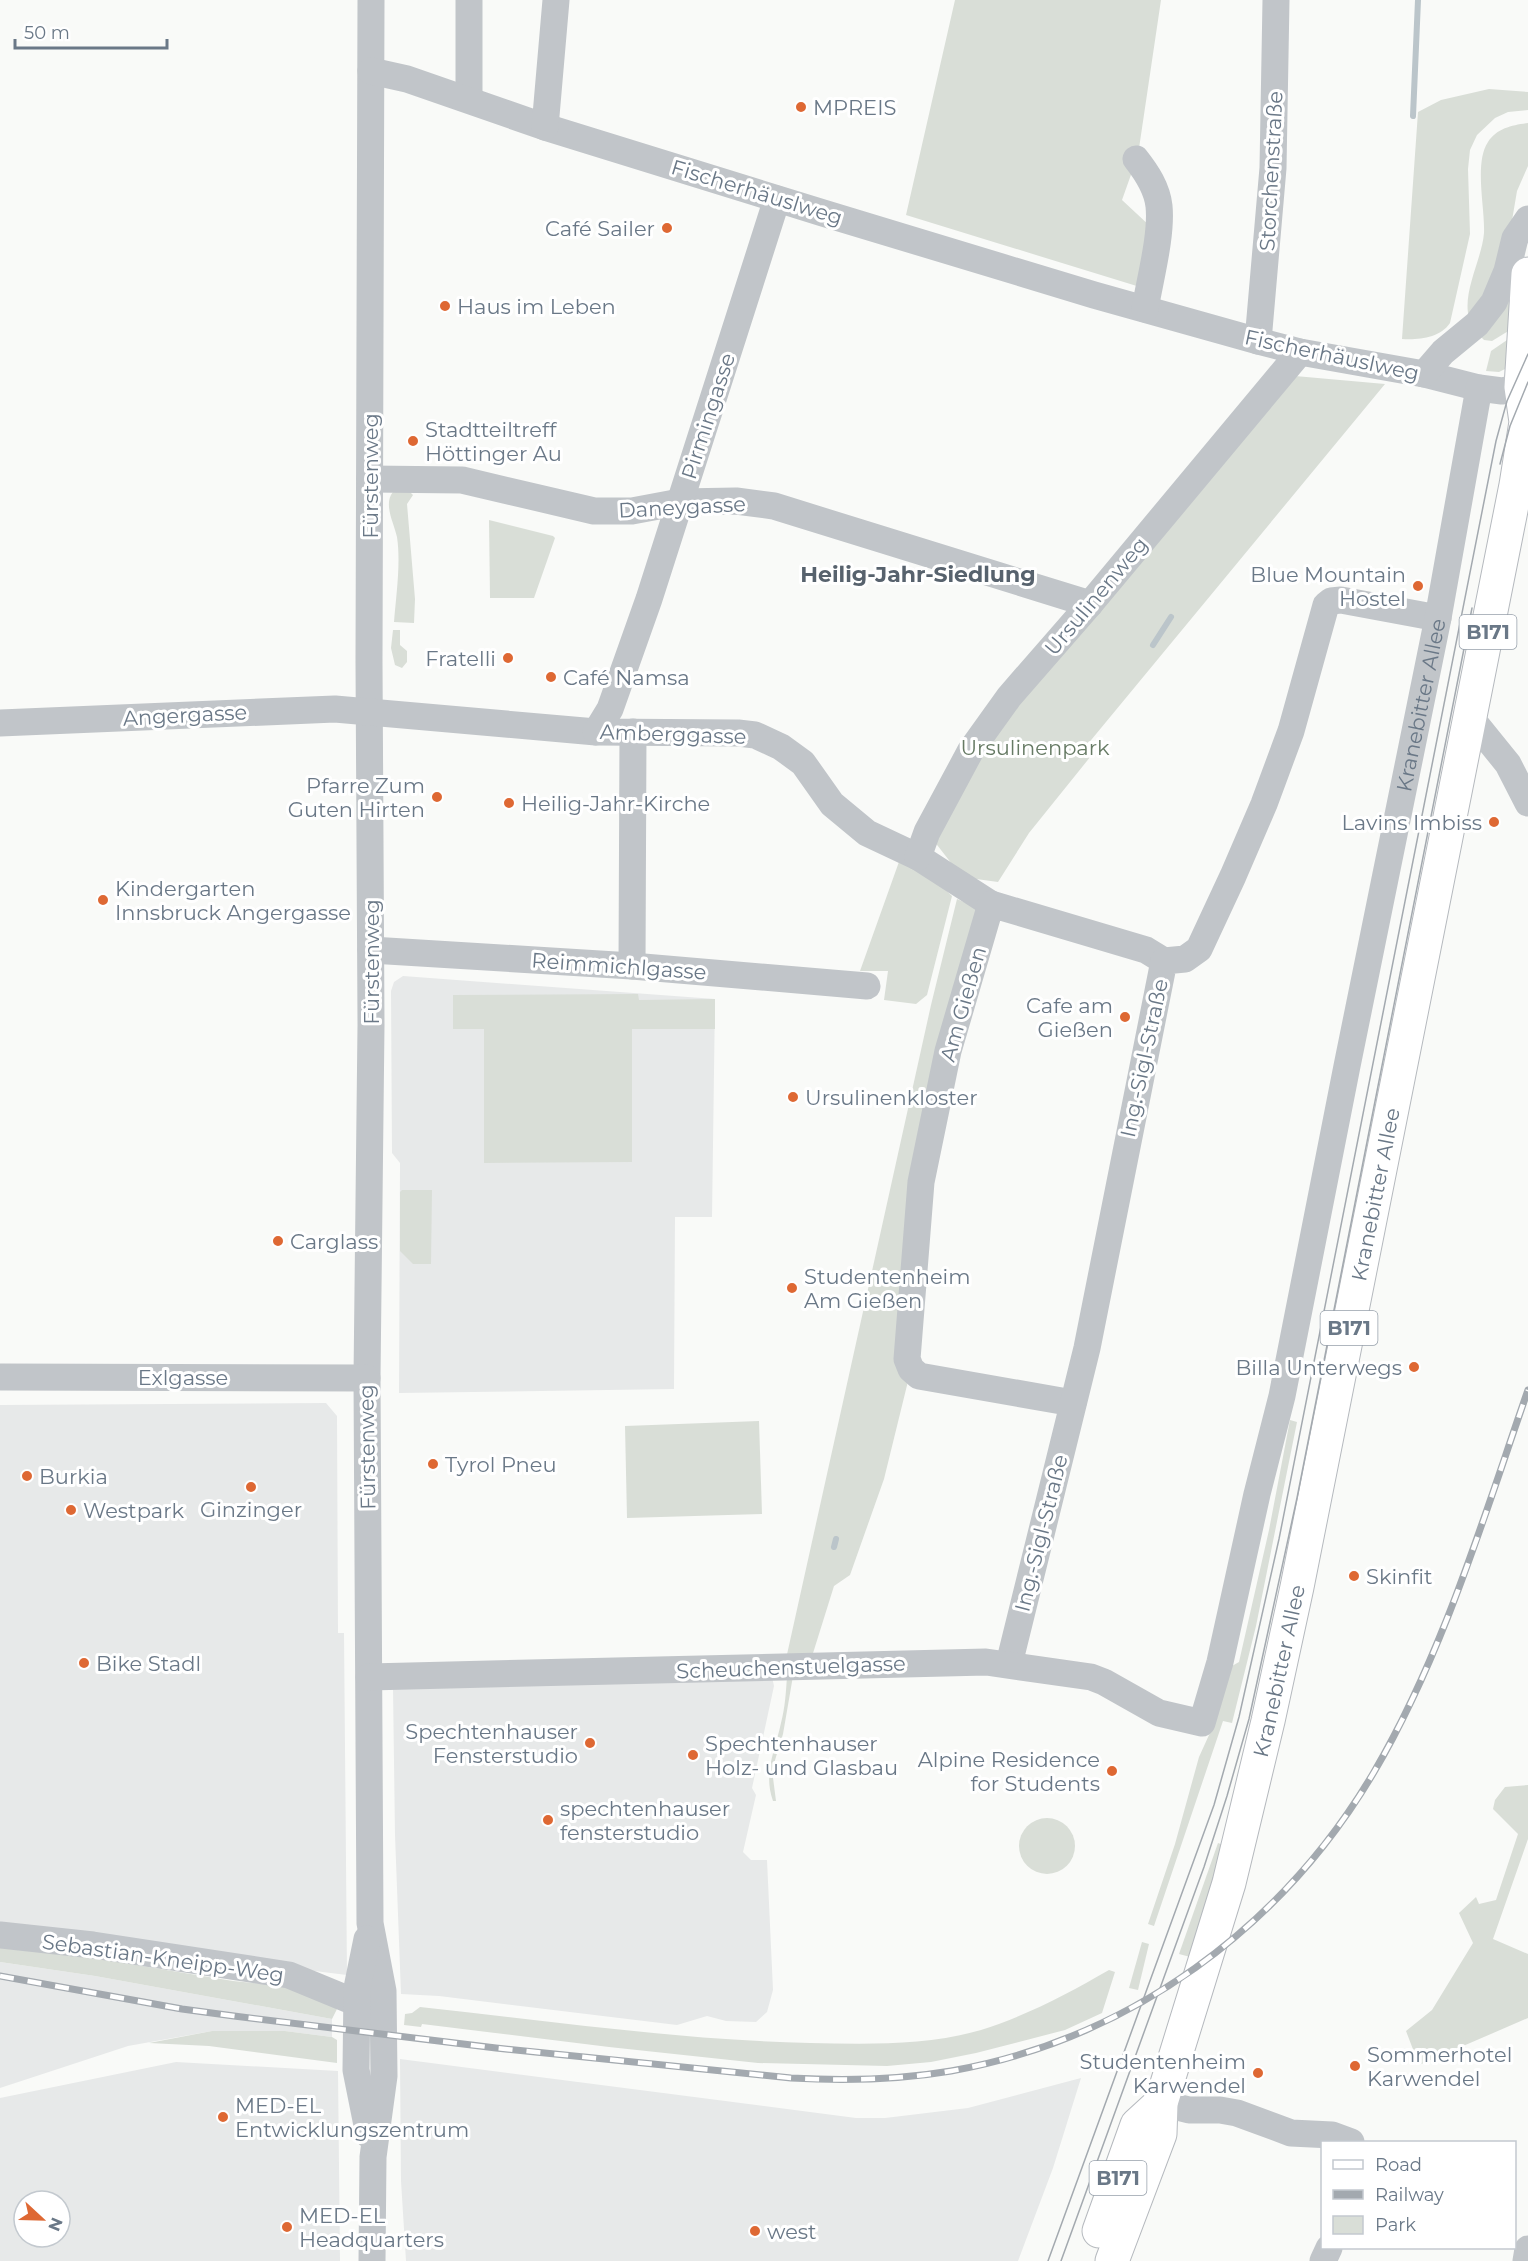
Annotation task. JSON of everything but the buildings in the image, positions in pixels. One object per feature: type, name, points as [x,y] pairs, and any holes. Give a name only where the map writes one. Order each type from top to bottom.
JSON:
[{"type":"main road","name":"Kranebitter Allee","points":[[1161,2103],[1192,2009],[1229,1883],[1268,1721],[1299,1576],[1516,485],[1526,422],[1521,387],[1528,274]]},
{"type":"main road","name":"B171","points":[[1089,2261],[1137,2125],[1161,2103]]},
{"type":"main road","name":"B171","points":[[1112,2261],[1160,2134],[1161,2103]]},
{"type":"street","name":"Fürstenweg","points":[[371,0],[371,1185],[367,1378],[370,1923],[383,1991],[384,2031],[384,2076],[373,2157],[372,2261]]},
{"type":"street","points":[[469,0],[469,99]]},
{"type":"street","points":[[545,127],[556,0]]},
{"type":"street","name":"Storchenstraße","points":[[1258,341],[1274,168],[1276,0]]},
{"type":"street","name":"Fischerhäuslweg","points":[[371,71],[407,79],[545,127],[777,199],[1258,341],[1300,352],[1424,374],[1479,388],[1502,391],[1521,387]]},
{"type":"street","points":[[1136,159],[1148,174],[1159,204],[1159,225],[1145,309]]},
{"type":"street","name":"Pirmingasse","points":[[596,732],[610,710],[680,502],[777,199]]},
{"type":"street","points":[[1424,374],[1443,352],[1477,324],[1494,302],[1508,272],[1515,238],[1528,219]]},
{"type":"street","name":"Ursulinenweg","points":[[918,857],[927,832],[970,750],[1009,697],[1090,604],[1300,352]]},
{"type":"street","name":"Kranebitter Allee","points":[[1202,1724],[1220,1662],[1257,1494],[1282,1396],[1438,618],[1479,388]]},
{"type":"street","name":"Daneygasse","points":[[370,479],[462,480],[594,511],[632,511],[680,502],[736,501],[774,506],[1090,604]]},
{"type":"street","name":"Ing.-Sigl-Straße","points":[[1009,1664],[1073,1403],[1104,1265],[1164,961],[1185,959],[1199,949],[1233,876],[1264,804],[1291,731],[1326,605],[1331,601],[1341,600],[1438,618]]},
{"type":"street","name":"Angergasse","points":[[0,723],[296,710],[370,710]]},
{"type":"street","name":"Amberggasse","points":[[370,710],[596,732],[754,735],[781,747],[803,763],[832,804],[867,833],[918,857],[991,904]]},
{"type":"street","points":[[1470,717],[1508,764],[1528,803]]},
{"type":"street","points":[[632,966],[633,732]]},
{"type":"street","points":[[991,904],[1146,950],[1164,961]]},
{"type":"street","name":"Am Gießen","points":[[991,904],[948,1050],[921,1182],[908,1359],[911,1369],[919,1376],[1073,1403]]},
{"type":"street","name":"Reimmichlgasse","points":[[371,950],[632,966],[867,986]]},
{"type":"street","name":"Exlgasse","points":[[0,1377],[367,1378]]},
{"type":"street","name":"Scheuchenstuelgasse","points":[[369,1677],[986,1662],[1091,1677],[1160,1713],[1202,1724]]},
{"type":"street","name":"Fürstenweg","points":[[370,1923],[357,1988],[356,2070],[373,2157]]},
{"type":"street","name":"Sebastian-Kneipp-Weg","points":[[0,1935],[93,1946],[289,1975],[357,2003]]},
{"type":"street","points":[[1161,2103],[1189,2110],[1220,2110],[1237,2113],[1291,2133],[1332,2135],[1348,2141]]},
{"type":"street","points":[[1526,2261],[1528,2249]]},
{"type":"shaded area","points":[[403,976],[715,999],[712,1217],[675,1217],[674,1389],[399,1393],[400,1163],[392,1153],[391,991],[394,982]]},
{"type":"shaded area","points":[[326,1403],[337,1416],[338,1633],[344,1633],[347,1975],[0,1932],[0,1405]]},
{"type":"shaded area","points":[[772,1677],[774,1686],[752,1788],[756,1795],[743,1852],[751,1860],[767,1860],[773,1990],[767,2012],[756,2022],[726,2021],[707,2016],[677,2025],[439,1996],[401,1994],[395,1835],[393,1688]]},
{"type":"shaded area","points":[[0,1962],[95,1976],[332,2019],[332,2037],[285,2031],[212,2031],[128,2046],[0,2088]]},
{"type":"shaded area","points":[[400,2059],[856,2118],[885,2118],[968,2108],[1081,2078],[1053,2168],[1018,2261],[406,2261],[401,2181]]},
{"type":"shaded area","points":[[176,2062],[338,2071],[340,2261],[0,2261],[0,2098]]},
{"type":"green space","points":[[955,0],[1161,0],[1138,155],[1122,200],[1151,227],[1140,287],[906,215]]},
{"type":"green space","points":[[1489,89],[1528,92],[1528,110],[1508,112],[1495,118],[1477,135],[1470,150],[1468,169],[1470,234],[1450,323],[1435,335],[1402,339],[1418,112],[1441,100]]},
{"type":"green space","points":[[1528,123],[1528,166],[1517,191],[1506,256],[1469,318],[1468,297],[1484,233],[1481,173],[1484,151],[1496,133],[1511,126]]},
{"type":"green space","points":[[1511,297],[1510,330],[1492,341],[1484,340],[1478,334]]},
{"type":"green space","points":[[1510,338],[1507,368],[1499,372],[1486,371],[1491,351]]},
{"type":"green space","name":"Ursulinenpark","points":[[1295,376],[1385,384],[1087,745],[1095,751],[1029,833],[998,882],[962,877],[927,832],[971,750]]},
{"type":"green space","points":[[393,492],[410,492],[413,495],[407,504],[415,599],[414,623],[394,622],[398,558],[397,537],[389,508]]},
{"type":"green space","points":[[489,520],[555,538],[534,598],[490,598]]},
{"type":"green space","points":[[393,630],[400,630],[400,645],[407,651],[407,662],[402,668],[395,665],[391,648]]},
{"type":"green space","points":[[900,859],[928,873],[952,896],[927,995],[916,1004],[884,1000],[888,971],[860,971]]},
{"type":"green space","points":[[957,899],[984,911],[948,1051],[911,1369],[884,1479],[850,1575],[834,1586],[809,1666],[784,1668],[931,1005]]},
{"type":"green space","points":[[638,994],[639,1000],[715,999],[715,1029],[632,1029],[632,1162],[484,1163],[484,1029],[453,1029],[453,995]]},
{"type":"green space","points":[[402,1190],[432,1190],[431,1264],[413,1264],[400,1251],[400,1192]]},
{"type":"green space","points":[[1290,1420],[1297,1422],[1256,1626],[1232,1723],[1223,1721],[1154,1926],[1148,1924],[1175,1844],[1199,1757],[1214,1724],[1232,1666],[1239,1662],[1269,1530]]},
{"type":"green space","points":[[759,1421],[762,1514],[627,1518],[625,1426]]},
{"type":"green space","points":[[787,1676],[793,1676],[783,1734],[772,1770],[776,1801],[773,1801],[769,1781],[771,1762],[783,1712]]},
{"type":"green space","points":[[1528,1785],[1528,1839],[1493,1939],[1528,1954],[1528,2018],[1419,2065],[1406,2031],[1432,2010],[1473,1943],[1459,1913],[1476,1897],[1479,1904],[1496,1900],[1518,1834],[1493,1809],[1495,1800],[1505,1787]]},
{"type":"green space","points":[[1047,1818],[1058,1820],[1067,1826],[1073,1835],[1075,1846],[1073,1857],[1067,1866],[1058,1872],[1047,1874],[1036,1872],[1027,1866],[1021,1857],[1019,1846],[1021,1835],[1027,1826],[1036,1820]]},
{"type":"green space","points":[[1218,1843],[1226,1846],[1194,1958],[1179,1954]]},
{"type":"green space","points":[[1142,1942],[1149,1944],[1138,1990],[1129,1988]]},
{"type":"green space","points":[[0,1945],[233,1981],[304,1988],[337,2009],[332,2019],[95,1976],[0,1962]]},
{"type":"green space","points":[[1109,1970],[1115,1972],[1102,2013],[1065,2030],[976,2053],[931,2062],[887,2066],[758,2063],[422,2024],[421,2027],[404,2025],[405,2014],[412,2013],[420,2007],[712,2038],[874,2044],[917,2041],[960,2035],[998,2024],[1047,2003]]},
{"type":"green space","points":[[212,2031],[285,2031],[332,2037],[337,2040],[337,2063],[209,2046],[149,2043]]},
{"type":"waterway","points":[[1413,116],[1418,0]]},
{"type":"waterway","points":[[1153,645],[1171,617]]},
{"type":"waterway","points":[[834,1547],[836,1539]]},
{"type":"tram line","points":[[1048,2261],[1214,1805],[1239,1717],[1279,1539],[1496,441],[1507,401],[1528,354]]},
{"type":"tram line","points":[[1500,464],[1510,426],[1528,382]]},
{"type":"tram line","points":[[1061,2261],[1204,1867],[1249,1719],[1297,1498],[1472,608]]},
{"type":"railway","points":[[0,1976],[182,2009],[234,2016],[496,2048],[791,2078],[871,2079],[951,2071],[1017,2055],[1080,2033],[1139,2003],[1195,1968],[1247,1927],[1294,1880],[1337,1828],[1374,1772],[1421,1681],[1460,1585],[1528,1390]]},
{"type":"place","name":"MPREIS","points":[[801,107]]},
{"type":"place","name":"Café Sailer","points":[[667,228]]},
{"type":"place","name":"Haus im Leben","points":[[445,306]]},
{"type":"place","name":"Stadtteiltreff Höttinger Au","points":[[413,441]]},
{"type":"place","name":"Blue Mountain Hostel","points":[[1418,586]]},
{"type":"place","name":"Fratelli","points":[[508,658]]},
{"type":"place","name":"Café Namsa","points":[[551,677]]},
{"type":"place","name":"Pfarre Zum Guten Hirten","points":[[437,797]]},
{"type":"place","name":"Heilig-Jahr-Kirche","points":[[509,803]]},
{"type":"place","name":"Lavins Imbiss","points":[[1494,822]]},
{"type":"place","name":"Kindergarten Innsbruck Angergasse","points":[[103,900]]},
{"type":"place","name":"Cafe am Gießen","points":[[1125,1017]]},
{"type":"place","name":"Ursulinenkloster","points":[[793,1097]]},
{"type":"place","name":"Carglass","points":[[278,1241]]},
{"type":"place","name":"Studentenheim Am Gießen","points":[[792,1288]]},
{"type":"place","name":"Billa Unterwegs","points":[[1414,1367]]},
{"type":"place","name":"Tyrol Pneu","points":[[433,1464]]},
{"type":"place","name":"Burkia","points":[[27,1476]]},
{"type":"place","name":"Ginzinger","points":[[251,1487]]},
{"type":"place","name":"Westpark","points":[[71,1510]]},
{"type":"place","name":"Skinfit","points":[[1354,1576]]},
{"type":"place","name":"Bike Stadl","points":[[84,1663]]},
{"type":"place","name":"Spechtenhauser Fensterstudio","points":[[590,1743]]},
{"type":"place","name":"Spechtenhauser Holz- und Glasbau","points":[[693,1755]]},
{"type":"place","name":"Alpine Residence for Students","points":[[1112,1771]]},
{"type":"place","name":"spechtenhauser fensterstudio","points":[[548,1820]]},
{"type":"place","name":"Sommerhotel Karwendel","points":[[1355,2066]]},
{"type":"place","name":"Studentenheim Karwendel","points":[[1258,2073]]},
{"type":"place","name":"MED-EL Entwicklungszentrum","points":[[223,2117]]},
{"type":"place","name":"MED-EL Headquarters","points":[[287,2227]]},
{"type":"place","name":"west","points":[[755,2231]]},
{"type":"district","name":"Heilig-Jahr-Siedlung","points":[[918,574]]}]
